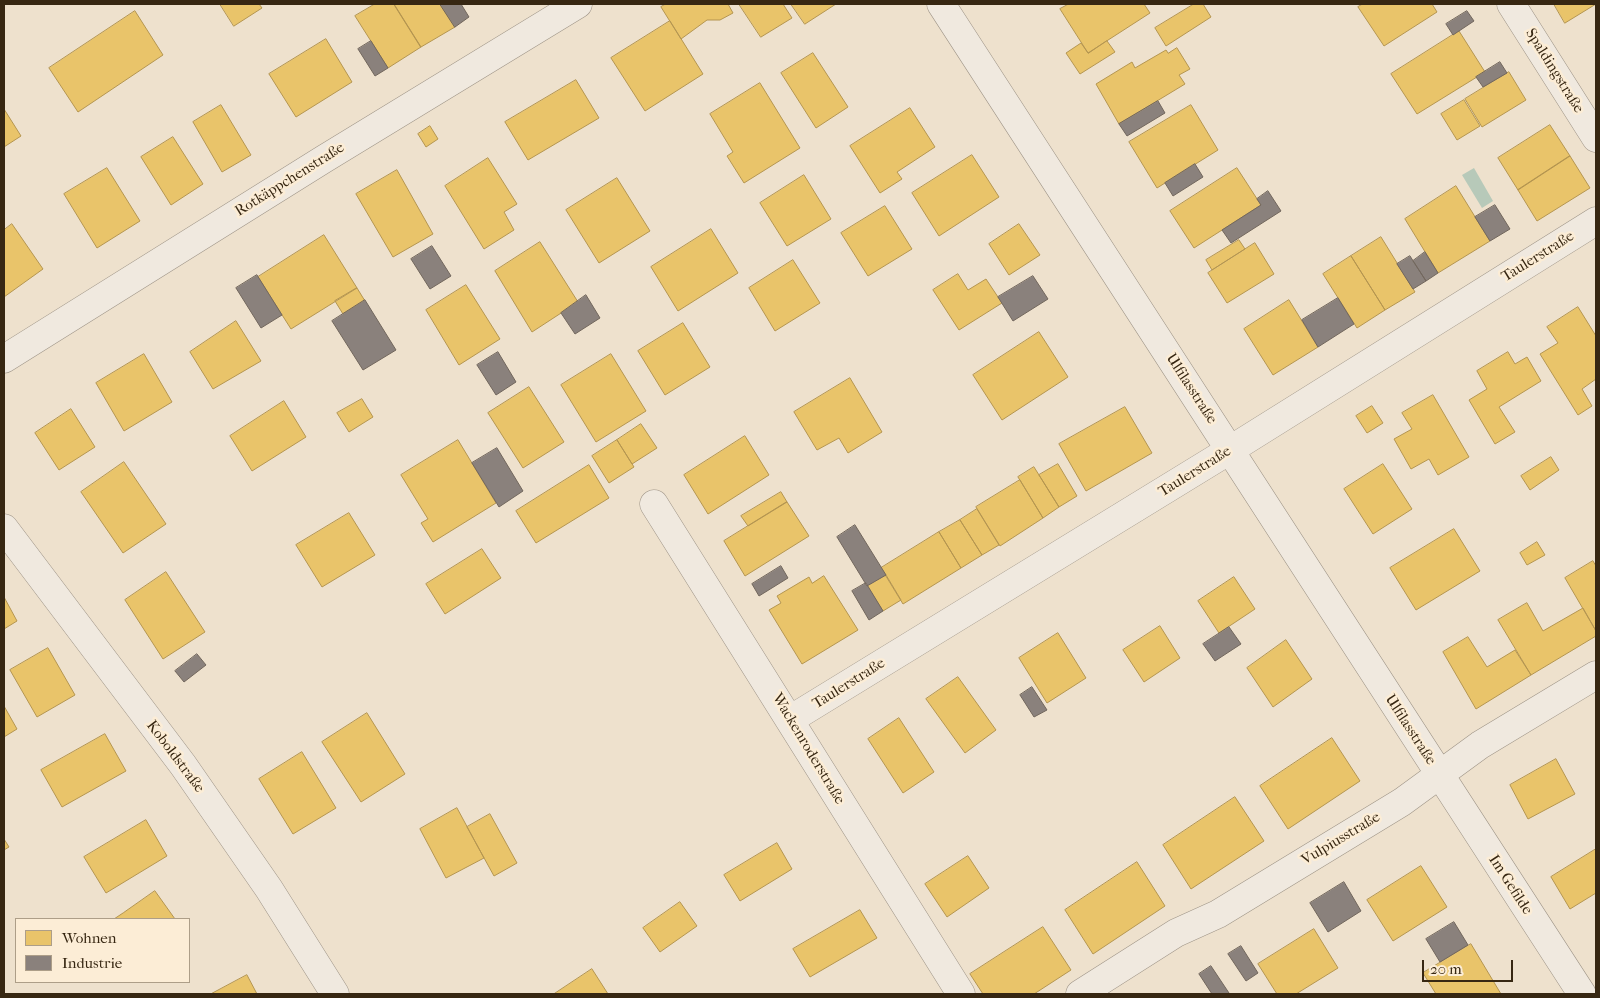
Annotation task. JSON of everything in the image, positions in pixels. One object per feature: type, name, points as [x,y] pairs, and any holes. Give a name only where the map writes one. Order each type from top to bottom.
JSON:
[{"type":"street","name":"Rotkäppchenstraße","points":[[4,359],[578,4]]},
{"type":"street","name":"Ulfilasstraße","points":[[941,4],[1439,775]]},
{"type":"street","name":"Spaldingstraße","points":[[1512,4],[1596,138]]},
{"type":"street","name":"Taulerstraße","points":[[791,719],[1230,450],[1596,221]]},
{"type":"street","name":"Wackenroderstraße","points":[[654,504],[791,719],[880,867],[961,994]]},
{"type":"street","name":"Koboldstraße","points":[[4,528],[183,765],[269,889],[335,994]]},
{"type":"street","name":"Vulpiusstraße","points":[[1080,994],[1176,932],[1218,914],[1376,818],[1480,745],[1596,675]]},
{"type":"street","name":"Im Gefilde","points":[[1439,775],[1582,994]]},
{"type":"shaded area","points":[[1474,168],[1493,201],[1482,208],[1462,175]]},
{"type":"building: Wohnen","points":[[220,4],[259,4],[262,8],[234,26]]},
{"type":"building: Wohnen","points":[[375,4],[394,4],[421,47],[388,68],[355,16]]},
{"type":"building: Wohnen","points":[[394,4],[440,4],[455,27],[421,47]]},
{"type":"building: Wohnen","points":[[666,4],[728,4],[733,13],[720,20],[707,20],[681,39],[661,7]]},
{"type":"building: Wohnen","points":[[739,4],[783,4],[792,18],[761,37]]},
{"type":"building: Wohnen","points":[[791,4],[836,4],[805,24]]},
{"type":"building: Wohnen","points":[[1069,4],[1144,4],[1150,13],[1088,53],[1060,9]]},
{"type":"building: Wohnen","points":[[1194,4],[1203,4],[1211,17],[1166,46],[1155,28]]},
{"type":"building: Wohnen","points":[[1363,4],[1432,4],[1437,12],[1384,46],[1358,7]]},
{"type":"building: Wohnen","points":[[1554,4],[1596,4],[1565,23]]},
{"type":"building: Wohnen","points":[[135,11],[163,55],[78,112],[49,68]]},
{"type":"building: Wohnen","points":[[670,21],[703,74],[645,111],[611,58]]},
{"type":"building: Wohnen","points":[[1459,31],[1485,72],[1417,114],[1391,74]]},
{"type":"building: Wohnen","points":[[326,39],[352,82],[296,117],[269,74]]},
{"type":"building: Wohnen","points":[[1107,41],[1115,52],[1080,74],[1066,53],[1081,43],[1088,53]]},
{"type":"building: Wohnen","points":[[1177,48],[1190,69],[1179,75],[1185,84],[1119,124],[1096,84],[1132,62],[1135,68],[1166,50],[1168,53]]},
{"type":"building: Wohnen","points":[[813,53],[848,107],[816,128],[781,73]]},
{"type":"building: Wohnen","points":[[1509,72],[1526,100],[1482,127],[1465,99]]},
{"type":"building: Wohnen","points":[[576,80],[599,118],[528,160],[505,122]]},
{"type":"building: Wohnen","points":[[760,83],[800,148],[744,183],[727,156],[733,152],[710,114]]},
{"type":"building: Wohnen","points":[[1464,100],[1480,126],[1457,140],[1441,114]]},
{"type":"building: Wohnen","points":[[221,105],[251,155],[222,172],[193,122]]},
{"type":"building: Wohnen","points":[[1191,105],[1218,150],[1157,188],[1129,142]]},
{"type":"building: Wohnen","points":[[910,108],[935,147],[897,172],[902,179],[880,193],[850,146]]},
{"type":"building: Wohnen","points":[[4,109],[21,136],[4,147]]},
{"type":"building: Wohnen","points":[[1550,125],[1570,156],[1518,190],[1498,158]]},
{"type":"building: Wohnen","points":[[430,126],[438,139],[426,147],[418,134]]},
{"type":"building: Wohnen","points":[[173,137],[203,184],[171,205],[141,157]]},
{"type":"building: Wohnen","points":[[972,155],[999,197],[939,236],[912,193]]},
{"type":"building: Wohnen","points":[[1570,156],[1590,188],[1537,221],[1518,190]]},
{"type":"building: Wohnen","points":[[488,158],[517,204],[504,212],[514,230],[484,249],[445,186]]},
{"type":"building: Wohnen","points":[[107,168],[140,221],[97,248],[64,194]]},
{"type":"building: Wohnen","points":[[1237,168],[1261,205],[1194,248],[1170,211]]},
{"type":"building: Wohnen","points":[[397,170],[433,234],[393,257],[356,194]]},
{"type":"building: Wohnen","points":[[804,175],[831,219],[787,246],[760,203]]},
{"type":"building: Wohnen","points":[[617,178],[650,231],[599,263],[566,210]]},
{"type":"building: Wohnen","points":[[1456,186],[1490,241],[1438,273],[1405,219]]},
{"type":"building: Wohnen","points":[[885,206],[912,249],[868,276],[841,233]]},
{"type":"building: Wohnen","points":[[12,224],[43,269],[4,297],[4,230]]},
{"type":"building: Wohnen","points":[[1019,224],[1040,255],[1009,275],[989,244]]},
{"type":"building: Wohnen","points":[[711,229],[738,273],[678,311],[651,267]]},
{"type":"building: Wohnen","points":[[324,235],[357,288],[291,329],[258,277]]},
{"type":"building: Wohnen","points":[[1381,237],[1415,292],[1385,310],[1351,256]]},
{"type":"building: Wohnen","points":[[1239,240],[1245,249],[1212,270],[1206,260]]},
{"type":"building: Wohnen","points":[[540,242],[578,302],[532,332],[495,271]]},
{"type":"building: Wohnen","points":[[1255,243],[1274,274],[1227,303],[1208,273]]},
{"type":"building: Wohnen","points":[[1351,256],[1385,310],[1357,328],[1323,274]]},
{"type":"building: Wohnen","points":[[793,260],[820,303],[775,331],[749,288]]},
{"type":"building: Wohnen","points":[[958,274],[968,290],[986,279],[1002,303],[959,330],[933,290]]},
{"type":"building: Wohnen","points":[[466,285],[500,339],[459,365],[426,310]]},
{"type":"building: Wohnen","points":[[357,288],[365,301],[343,314],[335,301]]},
{"type":"building: Wohnen","points":[[1289,300],[1318,347],[1273,375],[1244,329]]},
{"type":"building: Wohnen","points":[[1578,307],[1596,336],[1596,379],[1582,389],[1592,406],[1578,415],[1540,354],[1558,343],[1547,327]]},
{"type":"building: Wohnen","points":[[236,321],[261,361],[213,389],[190,352]]},
{"type":"building: Wohnen","points":[[683,323],[710,367],[665,395],[638,351]]},
{"type":"building: Wohnen","points":[[1039,332],[1068,377],[1002,420],[973,375]]},
{"type":"building: Wohnen","points":[[1508,352],[1515,364],[1527,357],[1541,381],[1499,407],[1515,432],[1495,444],[1469,400],[1487,389],[1477,371]]},
{"type":"building: Wohnen","points":[[144,354],[172,402],[124,431],[96,383]]},
{"type":"building: Wohnen","points":[[611,354],[646,411],[596,442],[561,385]]},
{"type":"building: Wohnen","points":[[850,378],[882,432],[848,453],[839,438],[817,450],[794,412]]},
{"type":"building: Wohnen","points":[[529,387],[564,442],[523,468],[488,413]]},
{"type":"building: Wohnen","points":[[1433,395],[1469,457],[1438,475],[1429,459],[1411,469],[1394,439],[1412,429],[1402,413]]},
{"type":"building: Wohnen","points":[[362,399],[373,417],[349,432],[337,413]]},
{"type":"building: Wohnen","points":[[284,401],[306,437],[252,471],[230,436]]},
{"type":"building: Wohnen","points":[[1372,406],[1383,423],[1367,433],[1356,416]]},
{"type":"building: Wohnen","points":[[1125,407],[1152,453],[1086,491],[1059,444]]},
{"type":"building: Wohnen","points":[[71,409],[95,447],[59,470],[35,433]]},
{"type":"building: Wohnen","points":[[641,424],[657,448],[632,464],[617,440]]},
{"type":"building: Wohnen","points":[[745,436],[769,475],[708,514],[684,475]]},
{"type":"building: Wohnen","points":[[458,440],[496,503],[433,542],[421,523],[428,519],[401,475]]},
{"type":"building: Wohnen","points":[[617,440],[634,467],[609,483],[592,456]]},
{"type":"building: Wohnen","points":[[1551,457],[1559,470],[1530,490],[1521,476]]},
{"type":"building: Wohnen","points":[[124,462],[166,524],[123,553],[81,492]]},
{"type":"building: Wohnen","points":[[1058,464],[1077,496],[1059,507],[1039,475]]},
{"type":"building: Wohnen","points":[[1383,464],[1412,509],[1373,534],[1344,489]]},
{"type":"building: Wohnen","points":[[589,465],[609,498],[536,543],[516,511]]},
{"type":"building: Wohnen","points":[[1034,467],[1059,507],[1043,518],[1018,477]]},
{"type":"building: Wohnen","points":[[1020,480],[1043,518],[1000,546],[976,507]]},
{"type":"building: Wohnen","points":[[781,492],[787,502],[748,526],[741,516]]},
{"type":"building: Wohnen","points":[[787,502],[809,536],[745,576],[724,541]]},
{"type":"building: Wohnen","points":[[977,509],[999,545],[982,555],[960,520]]},
{"type":"building: Wohnen","points":[[349,513],[375,555],[322,587],[296,545]]},
{"type":"building: Wohnen","points":[[960,520],[982,555],[961,568],[939,532]]},
{"type":"building: Wohnen","points":[[1454,529],[1480,571],[1416,610],[1390,568]]},
{"type":"building: Wohnen","points":[[939,532],[961,568],[903,604],[881,568]]},
{"type":"building: Wohnen","points":[[1537,542],[1545,555],[1527,565],[1520,553]]},
{"type":"building: Wohnen","points":[[482,549],[501,578],[445,614],[426,584]]},
{"type":"building: Wohnen","points":[[1593,561],[1596,566],[1596,631],[1565,578]]},
{"type":"building: Wohnen","points":[[166,572],[205,632],[163,659],[125,600]]},
{"type":"building: Wohnen","points":[[886,575],[901,600],[883,611],[867,586]]},
{"type":"building: Wohnen","points":[[824,576],[858,630],[802,664],[769,610],[781,603],[777,596],[809,577],[812,583]]},
{"type":"building: Wohnen","points":[[1234,577],[1255,609],[1219,633],[1198,601]]},
{"type":"building: Wohnen","points":[[4,597],[17,621],[4,629]]},
{"type":"building: Wohnen","points":[[1527,603],[1543,631],[1583,608],[1596,631],[1596,636],[1531,675],[1498,620]]},
{"type":"building: Wohnen","points":[[1160,626],[1180,658],[1144,682],[1123,650]]},
{"type":"building: Wohnen","points":[[1058,633],[1086,678],[1047,703],[1019,658]]},
{"type":"building: Wohnen","points":[[1468,637],[1487,667],[1515,650],[1531,675],[1476,709],[1443,652]]},
{"type":"building: Wohnen","points":[[1286,640],[1312,679],[1273,707],[1247,668]]},
{"type":"building: Wohnen","points":[[48,648],[75,695],[37,717],[10,670]]},
{"type":"building: Wohnen","points":[[958,677],[996,730],[965,753],[926,699]]},
{"type":"building: Wohnen","points":[[4,706],[17,729],[4,737]]},
{"type":"building: Wohnen","points":[[367,713],[405,774],[361,802],[322,742]]},
{"type":"building: Wohnen","points":[[899,718],[934,772],[903,793],[868,739]]},
{"type":"building: Wohnen","points":[[105,734],[126,771],[62,807],[41,770]]},
{"type":"building: Wohnen","points":[[1332,738],[1360,781],[1288,829],[1260,786]]},
{"type":"building: Wohnen","points":[[302,752],[336,808],[293,834],[259,779]]},
{"type":"building: Wohnen","points":[[1556,759],[1575,794],[1528,819],[1510,785]]},
{"type":"building: Wohnen","points":[[1235,797],[1264,841],[1191,889],[1163,845]]},
{"type":"building: Wohnen","points":[[457,808],[484,858],[446,878],[420,829]]},
{"type":"building: Wohnen","points":[[490,814],[517,863],[494,876],[467,827]]},
{"type":"building: Wohnen","points":[[146,820],[167,856],[106,893],[84,857]]},
{"type":"building: Wohnen","points":[[4,839],[9,847],[4,850]]},
{"type":"building: Wohnen","points":[[777,843],[792,869],[740,901],[724,875]]},
{"type":"building: Wohnen","points":[[1596,849],[1596,893],[1570,909],[1551,877]]},
{"type":"building: Wohnen","points":[[968,856],[989,888],[947,917],[925,884]]},
{"type":"building: Wohnen","points":[[1137,862],[1165,906],[1093,954],[1065,910]]},
{"type":"building: Wohnen","points":[[1421,866],[1447,907],[1393,941],[1367,900]]},
{"type":"building: Wohnen","points":[[155,891],[174,918],[116,918]]},
{"type":"building: Wohnen","points":[[680,902],[697,926],[660,952],[643,928]]},
{"type":"building: Wohnen","points":[[860,910],[877,938],[810,977],[793,949]]},
{"type":"building: Wohnen","points":[[1043,927],[1071,970],[1034,994],[983,994],[970,974]]},
{"type":"building: Wohnen","points":[[1314,929],[1338,968],[1296,994],[1277,994],[1258,964]]},
{"type":"building: Wohnen","points":[[1471,944],[1501,994],[1436,994],[1423,973]]},
{"type":"building: Wohnen","points":[[592,969],[608,994],[554,994]]},
{"type":"building: Wohnen","points":[[247,975],[257,994],[211,994]]},
{"type":"building: Industrie","points":[[440,4],[461,4],[469,17],[455,27]]},
{"type":"building: Industrie","points":[[1467,11],[1474,21],[1453,35],[1446,24]]},
{"type":"building: Industrie","points":[[371,41],[388,68],[375,76],[358,49]]},
{"type":"building: Industrie","points":[[1500,62],[1507,73],[1483,87],[1476,77]]},
{"type":"building: Industrie","points":[[1158,101],[1165,113],[1127,136],[1119,124]]},
{"type":"building: Industrie","points":[[1195,164],[1203,177],[1173,196],[1165,183]]},
{"type":"building: Industrie","points":[[1268,191],[1281,211],[1231,243],[1222,230],[1261,205],[1257,199]]},
{"type":"building: Industrie","points":[[1495,205],[1510,229],[1490,241],[1475,217]]},
{"type":"building: Industrie","points":[[432,246],[451,276],[430,289],[411,259]]},
{"type":"building: Industrie","points":[[1425,252],[1438,273],[1426,281],[1413,261]]},
{"type":"building: Industrie","points":[[1410,256],[1426,281],[1413,289],[1397,264]]},
{"type":"building: Industrie","points":[[257,275],[282,315],[261,328],[236,288]]},
{"type":"building: Industrie","points":[[1033,276],[1048,299],[1013,321],[998,297]]},
{"type":"building: Industrie","points":[[586,295],[600,318],[575,334],[561,313]]},
{"type":"building: Industrie","points":[[1338,298],[1354,324],[1318,347],[1302,320]]},
{"type":"building: Industrie","points":[[365,300],[396,350],[363,370],[332,321]]},
{"type":"building: Industrie","points":[[498,352],[516,382],[496,395],[477,365]]},
{"type":"building: Industrie","points":[[497,448],[523,491],[499,507],[472,463]]},
{"type":"building: Industrie","points":[[855,525],[886,575],[867,586],[837,537]]},
{"type":"building: Industrie","points":[[781,566],[788,578],[759,596],[752,584]]},
{"type":"building: Industrie","points":[[866,583],[883,611],[869,620],[852,591]]},
{"type":"building: Industrie","points":[[1229,627],[1241,644],[1215,661],[1203,644]]},
{"type":"building: Industrie","points":[[197,654],[206,665],[184,682],[175,671]]},
{"type":"building: Industrie","points":[[1032,687],[1047,710],[1034,717],[1020,695]]},
{"type":"building: Industrie","points":[[1344,882],[1361,911],[1328,932],[1310,903]]},
{"type":"building: Industrie","points":[[1454,922],[1468,945],[1440,962],[1426,939]]},
{"type":"building: Industrie","points":[[1241,946],[1258,973],[1246,981],[1228,954]]},
{"type":"building: Industrie","points":[[1211,966],[1229,993],[1212,994],[1199,974]]}]
